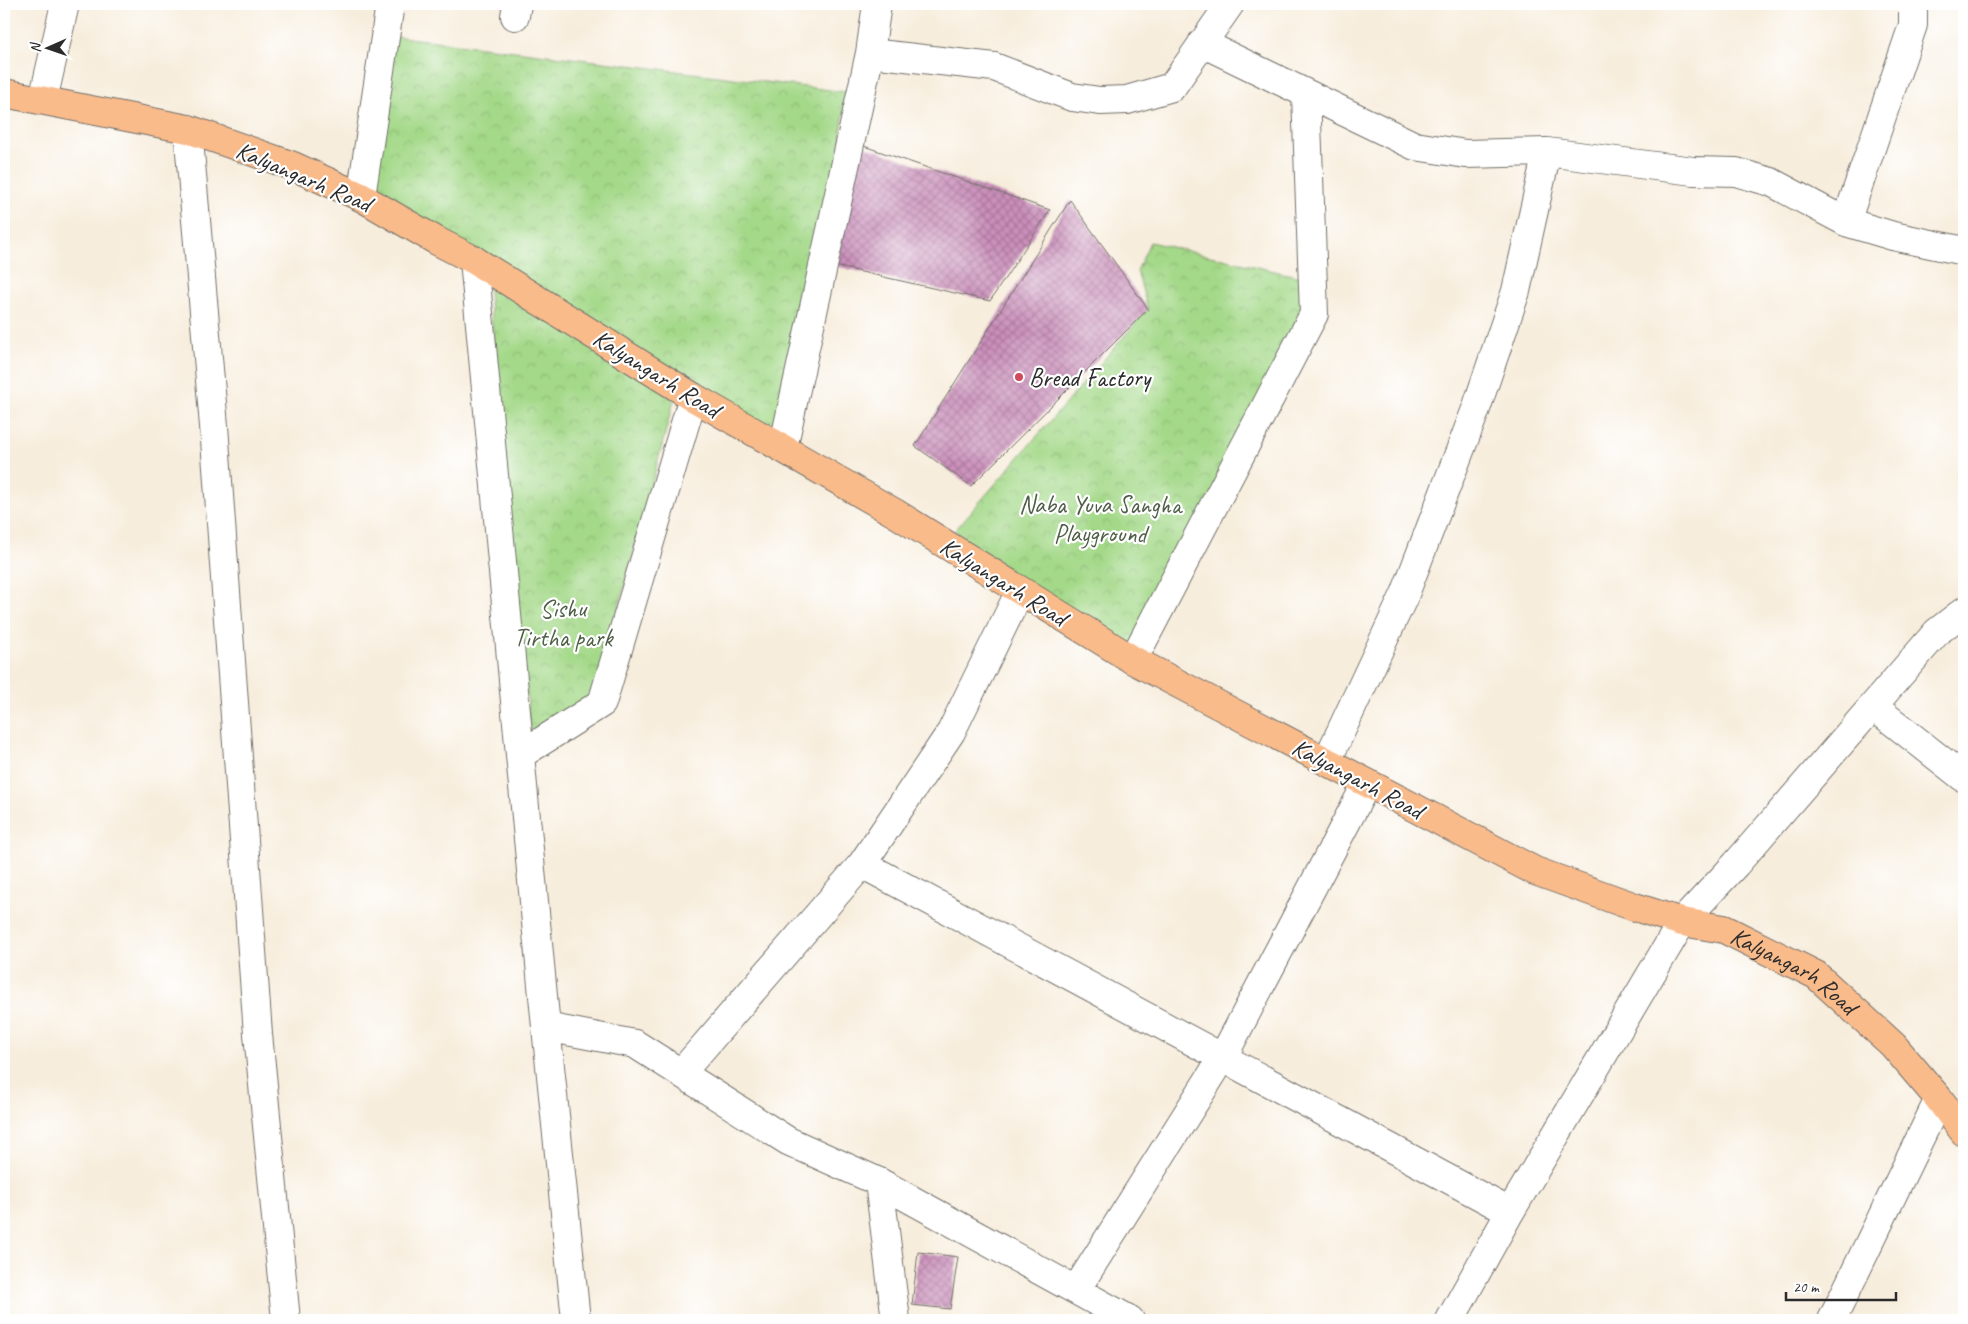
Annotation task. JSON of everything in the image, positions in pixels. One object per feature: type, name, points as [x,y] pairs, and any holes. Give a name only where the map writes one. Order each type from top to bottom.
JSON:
[{"type":"main road","name":"Kalyangarh Road","points":[[4,93],[188,129],[293,166],[361,197],[474,260],[692,397],[894,513],[1132,660],[1535,871],[1682,922],[1724,929],[1816,975],[1893,1044],[1964,1132]]},
{"type":"street","points":[[43,100],[65,4]]},
{"type":"street","points":[[361,197],[390,4]]},
{"type":"street","points":[[783,448],[870,53],[877,4]]},
{"type":"street","points":[[870,53],[994,67],[1072,97],[1109,101],[1127,100],[1172,87],[1230,4]]},
{"type":"street","points":[[1846,222],[1913,25],[1913,4]]},
{"type":"street","points":[[1202,44],[1415,146],[1466,154],[1547,152],[1693,171],[1736,172],[1772,182],[1846,222],[1892,236],[1964,251]]},
{"type":"street","points":[[1132,660],[1314,314],[1306,94]]},
{"type":"street","points":[[188,129],[214,426],[258,1034],[286,1320]]},
{"type":"street","points":[[1327,761],[1405,594],[1476,409],[1516,291],[1547,152]]},
{"type":"street","points":[[474,260],[546,1027],[576,1320]]},
{"type":"street","points":[[520,756],[602,703],[692,397]]},
{"type":"street","points":[[681,1073],[862,864],[951,732],[1020,591]]},
{"type":"street","points":[[1450,1320],[1510,1212],[1682,922],[1736,864],[1937,632],[1964,611]]},
{"type":"street","points":[[1874,707],[1964,778]]},
{"type":"street","points":[[1076,1290],[1223,1057],[1367,783]]},
{"type":"street","points":[[862,864],[1510,1212]]},
{"type":"street","points":[[546,1027],[635,1044],[788,1142],[879,1182],[1076,1290],[1100,1313],[1130,1320]]},
{"type":"street","points":[[1832,1320],[1939,1099]]},
{"type":"street","points":[[879,1182],[896,1320]]},
{"type":"green space","name":"Sishu Tirtha park","points":[[385,35],[846,92],[829,238],[783,448],[678,385],[596,693],[531,739],[487,271],[361,197]]},
{"type":"green space","name":"Naba Yuva Sangha Playground","points":[[1150,242],[1313,280],[1207,539],[1133,660],[943,544],[1148,309],[1137,271]]},
{"type":"building","name":"Bread Factory","points":[[858,144],[1050,210],[990,301],[835,266]]},
{"type":"building","name":"Bread Factory","points":[[1070,200],[1148,309],[971,486],[915,446]]},
{"type":"building","points":[[918,1252],[958,1257],[950,1309],[912,1305]]},
{"type":"place","name":"Bread Factory","points":[[1019,377]]}]
